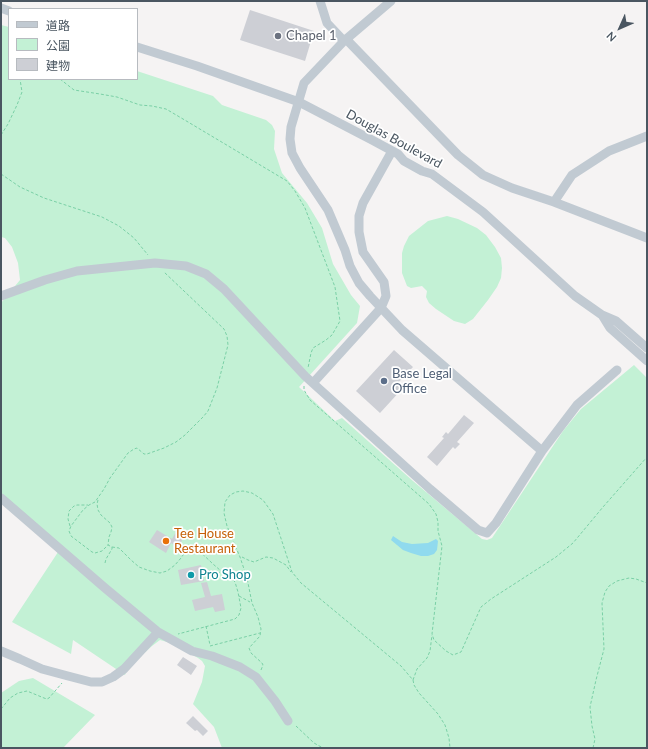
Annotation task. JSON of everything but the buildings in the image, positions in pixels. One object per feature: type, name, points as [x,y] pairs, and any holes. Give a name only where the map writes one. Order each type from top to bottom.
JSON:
[{"type":"street","points":[[320,1],[327,23],[458,155],[483,175],[512,188],[554,202],[647,238]]},
{"type":"street","points":[[392,1],[345,40],[304,83],[292,127],[290,139],[292,153],[300,168],[328,210],[350,266],[359,283],[402,330],[542,451]]},
{"type":"street","name":"Douglas Boulevard","points":[[138,47],[197,66],[298,102],[398,154],[404,161],[422,171],[432,174],[483,212],[575,296],[602,315]]},
{"type":"street","points":[[554,202],[572,175],[609,151],[647,136]]},
{"type":"street","points":[[313,383],[382,308],[386,296],[384,282],[363,252],[359,232],[359,216],[363,203],[392,151]]},
{"type":"street","points":[[4,295],[45,280],[77,271],[155,263],[186,266],[206,274],[224,289],[305,376],[478,530],[487,533],[496,523],[542,451],[577,405],[618,370]]},
{"type":"street","points":[[602,315],[616,321],[647,348]]},
{"type":"street","points":[[602,315],[610,328],[647,361]]},
{"type":"street","points":[[1,498],[158,632],[192,651],[212,656],[240,667],[256,678],[275,701],[288,721]]},
{"type":"street","points":[[1,651],[42,669],[91,682],[102,682],[113,677],[124,669],[158,632]]},
{"type":"path","points":[[1,136],[18,104],[22,92],[20,80]]},
{"type":"path","points":[[61,80],[74,90],[117,97],[140,105],[166,109],[287,181],[305,208],[335,287],[340,321],[332,335],[313,348],[305,376],[304,390],[310,400],[429,504],[436,514],[438,522],[438,531],[442,546],[430,651],[428,658],[417,669],[412,680]]},
{"type":"path","points":[[1,174],[20,187],[44,198],[102,217],[119,226],[134,238],[155,263],[224,329],[227,336],[228,345],[225,358],[217,388],[208,411],[185,435],[176,442],[147,454],[144,454],[137,448],[128,453],[110,478],[98,499],[83,510],[71,526],[69,531],[71,536],[95,553],[102,551],[108,545],[112,527],[110,523],[100,515],[97,504],[98,499]]},
{"type":"path","points":[[432,634],[434,640],[446,651],[453,655],[461,652],[481,607],[556,557],[572,543],[647,457]]},
{"type":"path","points":[[256,678],[261,672],[263,666],[261,662],[251,653],[249,648],[260,636],[261,629],[252,603],[247,578],[227,526],[224,513],[225,502],[230,495],[236,492],[244,491],[252,493],[263,500],[272,514],[292,572]]},
{"type":"path","points":[[71,526],[68,519],[69,511],[74,506],[80,504],[89,505]]},
{"type":"path","points":[[108,545],[119,548],[139,567],[150,572],[160,573],[167,571],[181,558],[190,545],[193,545],[235,582],[241,608],[239,615],[235,619],[168,637]]},
{"type":"path","points":[[105,563],[112,547]]},
{"type":"path","points":[[240,557],[254,562],[266,557],[272,558],[286,566],[301,583],[401,666],[412,680],[419,693],[438,714],[445,725],[450,748]]},
{"type":"path","points":[[212,574],[221,571]]},
{"type":"path","points":[[593,748],[595,739],[590,707],[604,649],[602,603],[605,592],[609,586],[617,581],[629,578],[647,583]]},
{"type":"path","points":[[239,595],[252,603]]},
{"type":"path","points":[[206,626],[212,656]]},
{"type":"path","points":[[210,646],[260,633]]},
{"type":"path","points":[[1,709],[10,698],[18,693],[27,691],[44,698],[49,698],[68,676]]},
{"type":"path","points":[[288,721],[294,724],[314,744],[323,748]]},
{"type":"green space","points":[[1,25],[8,27],[8,80],[138,80],[138,71],[213,96],[222,105],[266,120],[272,125],[275,131],[274,149],[282,173],[307,203],[322,228],[333,264],[351,295],[360,306],[357,323],[299,387],[335,421],[342,418],[413,481],[482,539],[487,540],[492,538],[563,431],[581,409],[634,365],[647,378],[647,748],[222,748],[214,727],[193,704],[202,682],[205,666],[198,658],[174,644],[160,640],[127,669],[125,675],[73,640],[71,654],[12,622],[62,546],[1,493],[1,303],[20,280],[18,263],[12,247],[5,238],[1,237]]},
{"type":"green space","points":[[447,216],[458,219],[477,228],[486,235],[501,258],[501,278],[497,287],[473,319],[465,324],[454,321],[429,303],[426,297],[427,291],[422,286],[411,288],[407,286],[402,273],[402,253],[409,236],[428,221]]},
{"type":"green space","points":[[33,678],[95,715],[63,748],[1,748],[1,693],[19,681]]},
{"type":"water","points":[[393,536],[402,542],[412,544],[428,543],[436,539],[438,541],[437,550],[434,554],[428,556],[421,556],[411,553],[403,550],[391,540]]},
{"type":"place","name":"Chapel 1","points":[[278,36]]},
{"type":"place","name":"Base Legal Office","points":[[384,381]]},
{"type":"place","name":"Tee House Restaurant","points":[[166,541]]},
{"type":"place","name":"Pro Shop","points":[[191,575]]}]
